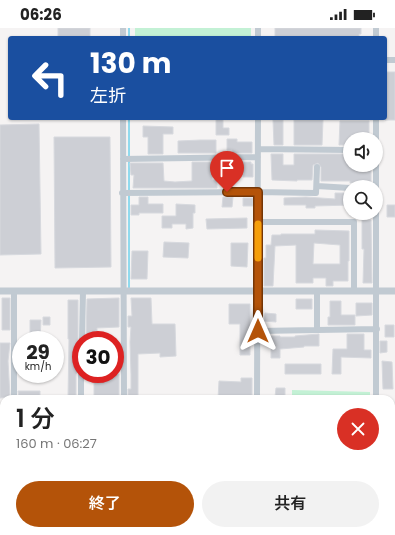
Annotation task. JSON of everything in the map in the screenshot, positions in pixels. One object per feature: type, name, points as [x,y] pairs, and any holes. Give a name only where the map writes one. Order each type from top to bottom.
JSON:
[{"type":"street","points":[[123,120],[124,395]]},
{"type":"street","points":[[257,395],[258,120]]},
{"type":"street","points":[[376,120],[376,132]]},
{"type":"street","points":[[258,149],[343,150]]},
{"type":"street","points":[[124,159],[258,157]]},
{"type":"street","points":[[124,193],[316,192],[317,167]]},
{"type":"street","points":[[316,186],[343,188]]},
{"type":"street","points":[[376,220],[376,395]]},
{"type":"street","points":[[258,222],[354,222],[354,291]]},
{"type":"street","points":[[0,291],[395,291]]},
{"type":"street","points":[[14,291],[14,395]]},
{"type":"street","points":[[82,331],[83,291]]},
{"type":"street","points":[[317,291],[317,330]]},
{"type":"street","points":[[258,331],[376,329]]},
{"type":"street","points":[[81,383],[81,395]]},
{"type":"green space","points":[[135,28],[251,28],[251,36],[135,36]]},
{"type":"green space","points":[[292,390],[370,392],[370,395],[292,395]]},
{"type":"building","points":[[58,28],[90,28],[90,36],[58,36]]},
{"type":"building","points":[[275,28],[361,28],[361,34],[359,34],[359,36],[275,36]]},
{"type":"building","points":[[387,72],[395,72],[395,120],[387,120]]},
{"type":"building","points":[[216,120],[223,120],[223,128],[229,128],[229,135],[216,135]]},
{"type":"building","points":[[273,120],[283,120],[283,145],[274,145]]},
{"type":"building","points":[[294,120],[323,120],[322,145],[294,145]]},
{"type":"building","points":[[340,121],[369,121],[369,132],[343,132],[343,145],[339,145]]},
{"type":"building","points":[[39,124],[41,254],[0,255],[0,125]]},
{"type":"building","points":[[143,126],[173,127],[173,134],[163,134],[163,154],[148,154],[148,137],[143,137]]},
{"type":"building","points":[[54,137],[110,137],[111,267],[55,268]]},
{"type":"building","points":[[227,139],[237,139],[237,142],[252,142],[252,153],[232,153],[232,150],[227,150]]},
{"type":"building","points":[[216,140],[216,153],[178,153],[178,141]]},
{"type":"building","points":[[271,154],[283,154],[283,165],[294,165],[294,154],[343,154],[343,172],[371,172],[371,180],[321,181],[321,167],[318,163],[313,165],[312,180],[272,180]]},
{"type":"building","points":[[192,162],[212,162],[212,180],[217,180],[217,188],[133,188],[134,175],[131,175],[130,163],[163,163],[164,181],[175,182],[192,181]]},
{"type":"building","points":[[243,162],[251,162],[251,164],[253,164],[253,177],[243,177]]},
{"type":"building","points":[[335,193],[343,193],[343,205],[315,206],[315,208],[306,208],[306,205],[284,205],[284,198],[306,197],[335,199]]},
{"type":"building","points":[[139,197],[148,197],[148,204],[163,204],[163,213],[139,213],[139,215],[131,215],[131,205],[139,205]]},
{"type":"building","points":[[223,197],[233,197],[232,207],[222,207]]},
{"type":"building","points":[[243,198],[253,198],[253,206],[243,206]]},
{"type":"building","points":[[176,204],[195,205],[195,213],[193,213],[193,228],[186,229],[186,224],[172,224],[172,228],[162,228],[162,216],[176,216]]},
{"type":"building","points":[[387,205],[395,205],[395,217],[387,217]]},
{"type":"building","points":[[247,218],[247,228],[207,229],[206,219]]},
{"type":"building","points":[[362,220],[371,220],[372,283],[363,283],[364,249],[362,249]]},
{"type":"building","points":[[315,230],[349,231],[348,281],[333,281],[333,286],[326,286],[326,278],[313,278],[313,283],[296,283],[296,245],[275,246],[273,286],[264,286],[264,258],[266,258],[266,245],[271,245],[272,235],[315,234]],"holes":[[[314,243],[340,245],[340,264],[313,264]]]},
{"type":"building","points":[[164,242],[189,243],[188,258],[163,257]]},
{"type":"building","points":[[231,243],[248,243],[247,267],[231,266]]},
{"type":"building","points":[[132,251],[148,251],[147,279],[131,279]]},
{"type":"building","points":[[2,298],[10,298],[10,330],[2,330]]},
{"type":"building","points":[[119,298],[119,327],[97,328],[97,331],[86,331],[87,299]]},
{"type":"building","points":[[131,298],[151,298],[152,324],[175,324],[176,356],[160,357],[160,353],[138,354],[138,395],[128,395],[128,389],[131,389],[131,327],[128,327],[128,316],[132,316]]},
{"type":"building","points":[[296,299],[312,299],[312,309],[296,309]]},
{"type":"building","points":[[68,300],[78,300],[78,331],[72,331],[72,383],[76,383],[76,395],[68,395]]},
{"type":"building","points":[[330,301],[341,301],[341,315],[355,315],[355,325],[328,325],[328,317],[330,317]]},
{"type":"building","points":[[356,303],[372,303],[372,315],[356,316]]},
{"type":"building","points":[[229,304],[250,304],[250,355],[240,355],[240,324],[229,324]]},
{"type":"building","points":[[265,313],[276,314],[276,322],[264,321]]},
{"type":"building","points":[[43,317],[50,317],[50,325],[43,325]]},
{"type":"building","points":[[30,320],[41,320],[40,331],[30,331]]},
{"type":"building","points":[[385,325],[394,325],[394,337],[385,337]]},
{"type":"building","points":[[319,334],[319,346],[280,349],[280,358],[271,358],[271,336],[295,337]]},
{"type":"building","points":[[347,334],[364,334],[364,350],[371,350],[371,358],[341,357],[341,374],[332,374],[333,349],[347,349]]},
{"type":"building","points":[[380,341],[387,341],[387,352],[380,353]]},
{"type":"building","points":[[0,343],[10,343],[8,361],[10,395],[0,395]]},
{"type":"building","points":[[382,361],[392,362],[393,389],[383,389]]},
{"type":"building","points":[[285,364],[321,364],[321,374],[285,374]]},
{"type":"building","points":[[241,378],[252,378],[252,395],[218,395],[219,381],[241,382]]},
{"type":"building","points":[[94,383],[119,383],[119,395],[94,395]]},
{"type":"building","points":[[276,388],[285,388],[285,395],[275,395]]},
{"type":"building","points":[[18,391],[40,391],[40,395],[18,395]]},
{"type":"waterway","points":[[129,28],[129,36]]},
{"type":"waterway","points":[[129,120],[129,289]]},
{"type":"slow traffic","points":[[258,224],[258,258]]},
{"type":"route","points":[[227,192],[258,192],[258,331]]}]
